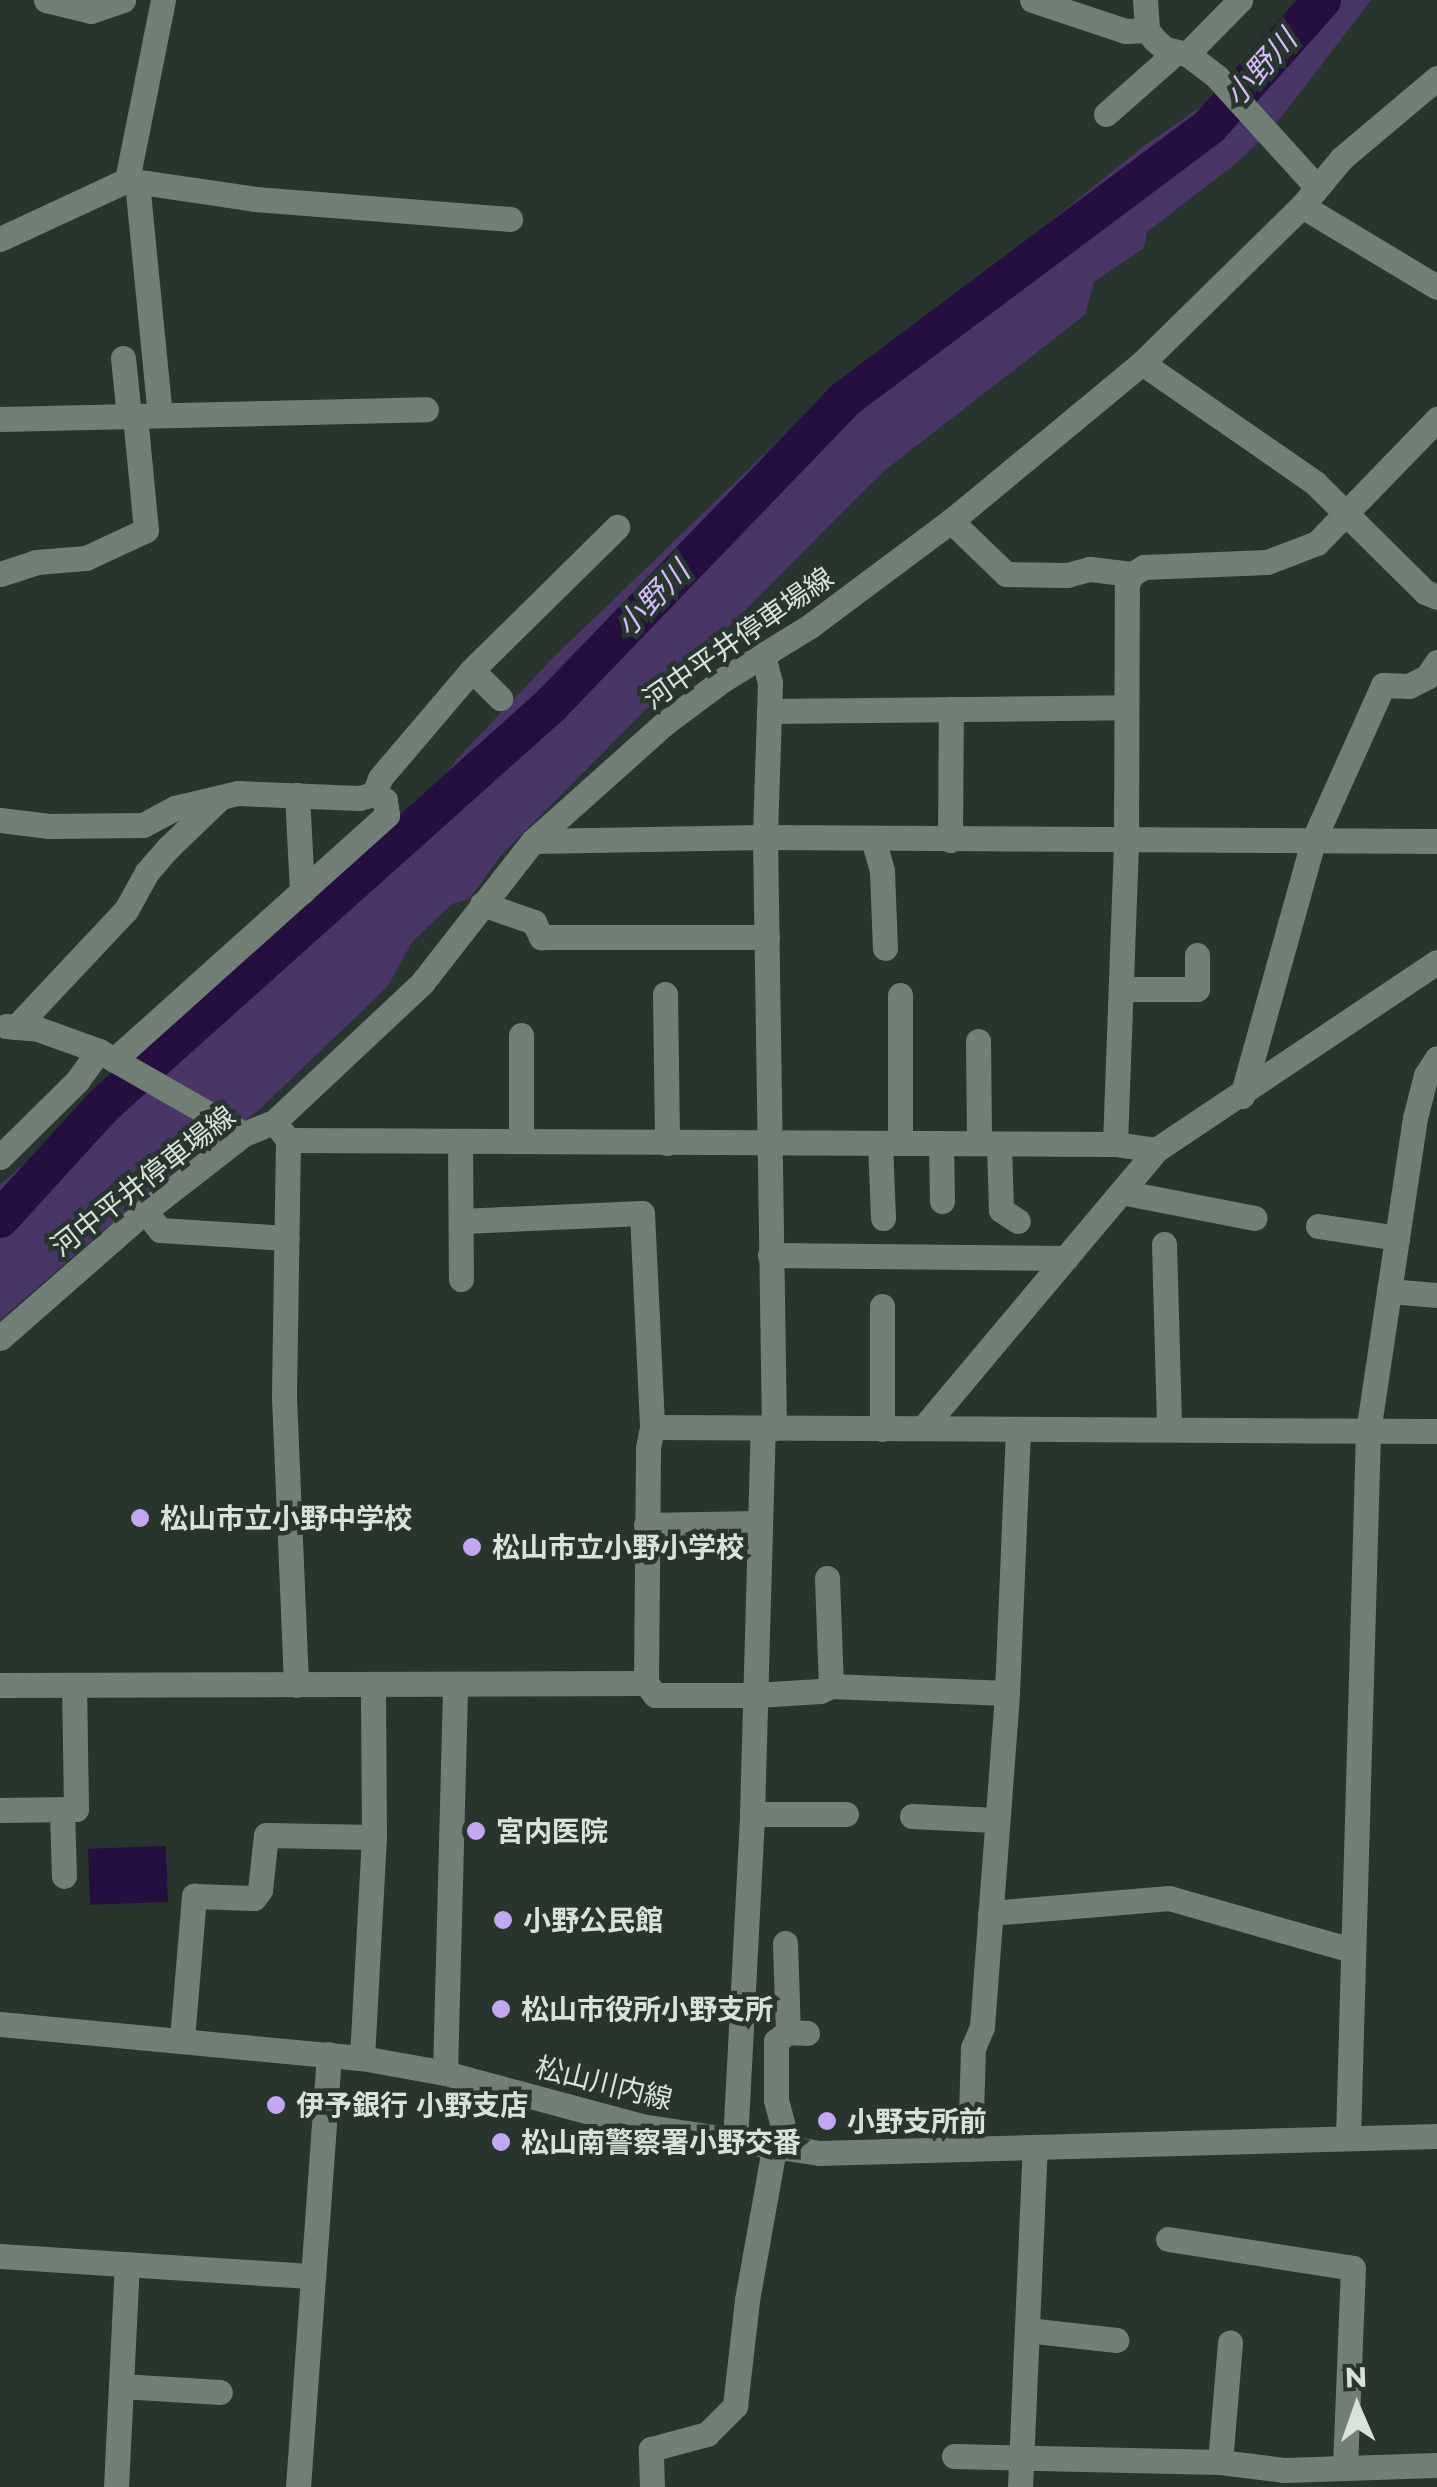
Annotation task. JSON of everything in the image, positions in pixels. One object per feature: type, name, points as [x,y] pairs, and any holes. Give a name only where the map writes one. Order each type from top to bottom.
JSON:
[{"type":"street","points":[[46,0],[91,10],[123,0]]},
{"type":"street","points":[[0,574],[36,562],[86,558],[146,530],[132,181],[163,0]]},
{"type":"street","points":[[1032,0],[1126,31],[1147,30]]},
{"type":"street","points":[[1145,0],[1147,30],[1165,49],[1181,53],[1217,77],[1293,162],[1309,196],[1437,287]]},
{"type":"street","points":[[1106,114],[1240,0]]},
{"type":"street","name":"河中平井停車場線","points":[[2,1331],[242,1133],[281,1131],[422,983],[533,841],[665,723],[810,626],[951,522],[1142,363],[1342,158],[1437,78]]},
{"type":"street","points":[[0,239],[132,181],[255,199],[510,219]]},
{"type":"street","points":[[123,358],[141,415]]},
{"type":"street","points":[[1142,363],[1290,464],[1425,592],[1437,597]]},
{"type":"street","points":[[0,418],[426,409]]},
{"type":"street","points":[[1114,1144],[1126,842],[1127,584],[1132,574],[1144,568],[1267,562],[1317,543],[1437,418]]},
{"type":"street","points":[[951,522],[1006,574],[1067,576],[1090,569],[1122,569],[1132,574]]},
{"type":"street","points":[[374,794],[380,778],[578,548],[617,528]]},
{"type":"street","points":[[735,2142],[752,1814],[758,1523],[768,1429],[771,1144],[765,837],[770,684],[763,655]]},
{"type":"street","points":[[1242,1096],[1313,841],[1383,685],[1409,686],[1427,676],[1437,662]]},
{"type":"street","points":[[472,670],[500,698]]},
{"type":"street","points":[[769,711],[1126,707]]},
{"type":"street","points":[[950,840],[951,709]]},
{"type":"street","points":[[0,820],[49,826],[143,825],[175,808],[238,793],[374,794],[384,800],[387,816],[112,1059],[77,1081],[0,1157]]},
{"type":"street","points":[[297,796],[302,892]]},
{"type":"street","points":[[8,1026],[126,910],[147,872],[221,798]]},
{"type":"street","points":[[533,841],[765,837],[1437,841]]},
{"type":"street","points":[[872,839],[882,871],[885,948]]},
{"type":"street","points":[[482,904],[534,922],[541,936],[767,937]]},
{"type":"street","points":[[1121,990],[1196,989],[1197,955]]},
{"type":"street","points":[[922,1428],[1156,1150],[1437,962]]},
{"type":"street","points":[[665,994],[667,1143]]},
{"type":"street","points":[[883,1218],[900,995]]},
{"type":"street","points":[[8,1026],[38,1028],[112,1059],[242,1133]]},
{"type":"street","points":[[521,1035],[522,1142]]},
{"type":"street","points":[[978,1041],[1000,1210],[1018,1221]]},
{"type":"street","points":[[1348,2138],[1368,1432],[1415,1118],[1426,1075],[1437,1058]]},
{"type":"street","points":[[296,1685],[284,1397],[286,1238],[281,1131],[460,1141],[1114,1144],[1156,1150]]},
{"type":"street","points":[[460,1141],[461,1279]]},
{"type":"street","points":[[941,1143],[942,1201]]},
{"type":"street","points":[[1121,1192],[1255,1218]]},
{"type":"street","points":[[145,1210],[160,1230],[286,1238]]},
{"type":"street","points":[[460,1221],[642,1213],[652,1427],[646,1525],[646,1683],[655,1695],[820,1692],[831,1686],[1007,1694]]},
{"type":"street","points":[[1318,1226],[1397,1238]]},
{"type":"street","points":[[1164,1244],[1168,1428]]},
{"type":"street","points":[[770,1255],[1066,1258]]},
{"type":"street","points":[[1389,1291],[1437,1295]]},
{"type":"street","points":[[882,1306],[882,1428]]},
{"type":"street","points":[[652,1427],[1437,1431]]},
{"type":"street","points":[[970,2150],[973,2048],[982,2027],[1007,1694],[1018,1431]]},
{"type":"street","points":[[646,1525],[758,1523]]},
{"type":"street","points":[[827,1578],[831,1686]]},
{"type":"street","points":[[0,1685],[646,1683]]},
{"type":"street","points":[[362,2058],[374,1838],[372,1684]]},
{"type":"street","points":[[0,1810],[76,1809],[74,1685]]},
{"type":"street","points":[[445,2073],[455,1685]]},
{"type":"street","points":[[62,1810],[64,1876]]},
{"type":"street","points":[[752,1814],[846,1814]]},
{"type":"street","points":[[912,1816],[995,1820]]},
{"type":"street","points":[[182,2039],[194,1896],[254,1898],[260,1890],[266,1835],[374,1838]]},
{"type":"street","points":[[990,1913],[1169,1898],[1352,1950]]},
{"type":"street","points":[[652,2487],[651,2449],[707,2434],[736,2406],[747,2300],[784,2130],[776,2100],[776,2041],[798,2032],[785,1943]]},
{"type":"street","name":"松山川内線","points":[[0,2024],[362,2058],[445,2073],[641,2126],[778,2149],[878,2154],[1437,2136]]},
{"type":"street","points":[[298,2487],[329,2054]]},
{"type":"street","points":[[1020,2487],[1036,2147]]},
{"type":"street","points":[[1168,2239],[1353,2268],[1345,2468]]},
{"type":"street","points":[[0,2256],[313,2276]]},
{"type":"street","points":[[116,2487],[127,2264]]},
{"type":"street","points":[[1026,2330],[1116,2340]]},
{"type":"street","points":[[1220,2462],[1230,2342]]},
{"type":"street","points":[[122,2386],[220,2392]]},
{"type":"street","points":[[954,2456],[1021,2456],[1148,2475],[1220,2462],[1284,2479],[1345,2468],[1435,2467]]},
{"type":"shaded area","points":[[1305,0],[1371,0],[1273,128],[1239,161],[1147,232],[1144,248],[1094,282],[1085,315],[885,470],[503,853],[469,899],[452,904],[412,942],[388,986],[261,1108],[99,1234],[0,1320],[0,1185],[413,819],[456,760],[555,656],[813,407],[841,391],[1144,146],[1237,82]]},
{"type":"shaded area","points":[[166,1846],[168,1902],[90,1905],[88,1849]]},
{"type":"waterway","name":"小野川","points":[[0,1219],[104,1105],[550,706],[844,400],[1209,127],[1322,0]]},
{"type":"place","name":"松山市立小野中学校","points":[[140,1518]]},
{"type":"place","name":"松山市立小野小学校","points":[[472,1547]]},
{"type":"place","name":"宮内医院","points":[[476,1831]]},
{"type":"place","name":"小野公民館","points":[[503,1920]]},
{"type":"place","name":"松山市役所小野支所","points":[[501,2009]]},
{"type":"place","name":"伊予銀行 小野支店","points":[[276,2105]]},
{"type":"place","name":"小野支所前","points":[[827,2121]]},
{"type":"place","name":"松山南警察署小野交番","points":[[501,2142]]}]
